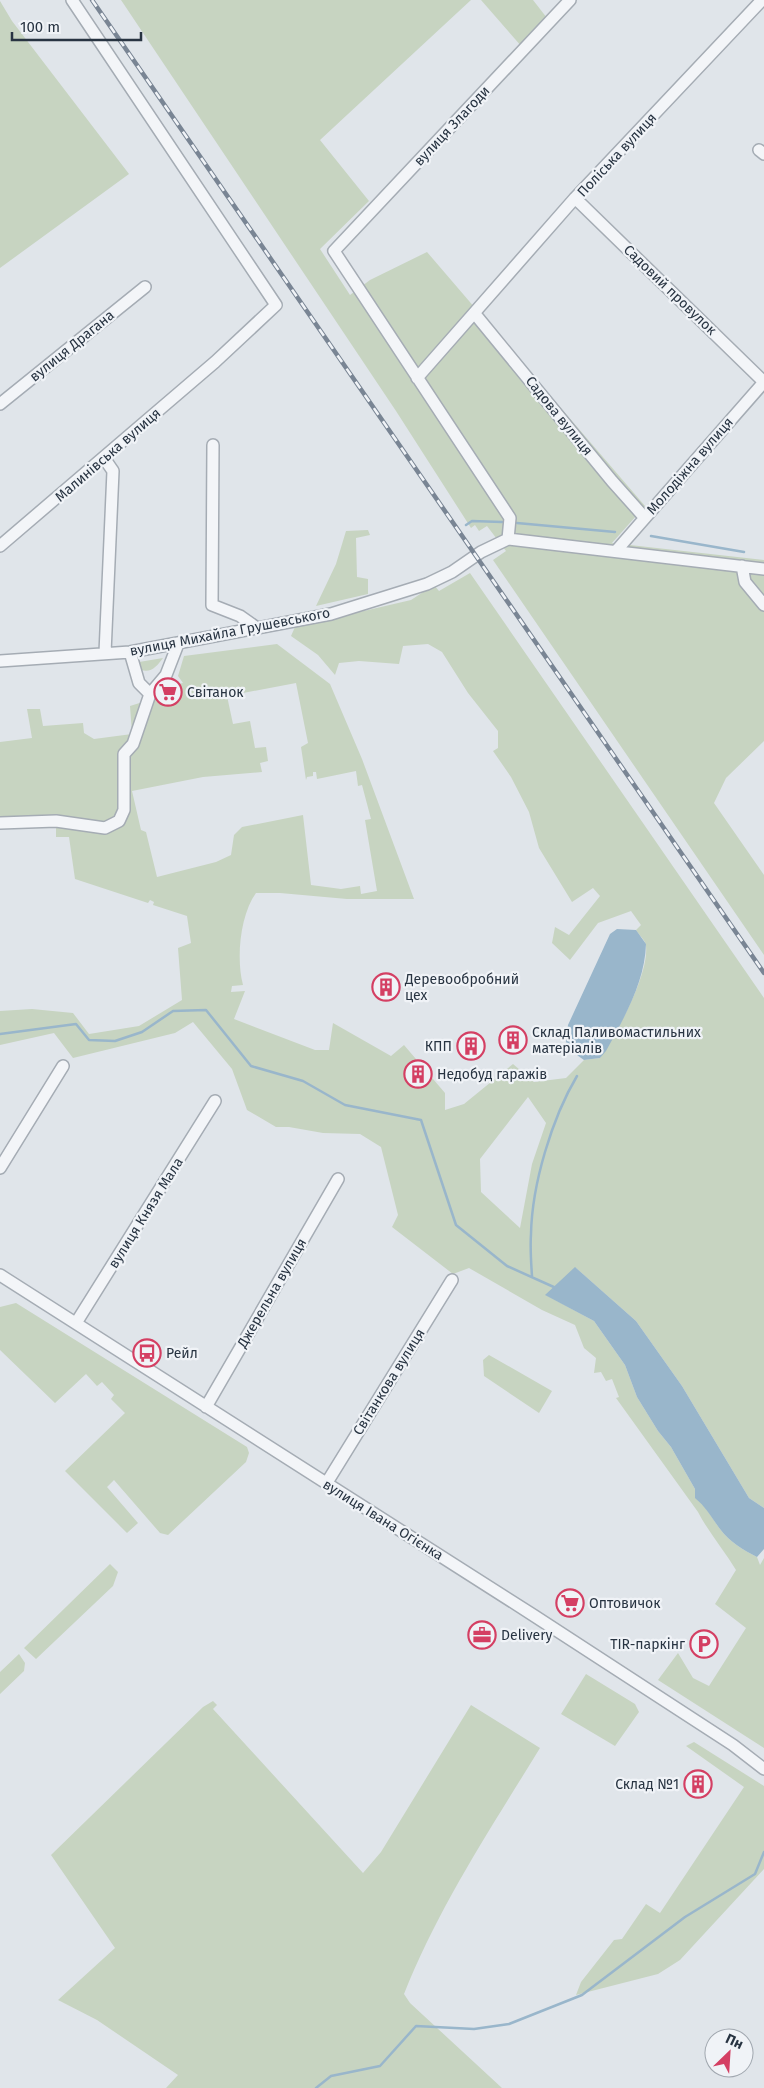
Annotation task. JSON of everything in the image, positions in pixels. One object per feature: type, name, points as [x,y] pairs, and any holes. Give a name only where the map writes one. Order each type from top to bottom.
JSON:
[{"type":"street","name":"Малинівська вулиця","points":[[0,546],[215,362],[276,305],[72,0]]},
{"type":"street","name":"вулиця Злагоди","points":[[417,378],[334,251],[570,0]]},
{"type":"street","name":"Поліська вулиця","points":[[417,378],[575,198],[762,0]]},
{"type":"street","name":"Садовий провулок","points":[[575,198],[764,382]]},
{"type":"street","name":"вулиця Драгана","points":[[0,404],[145,287]]},
{"type":"street","name":"Садова вулиця","points":[[475,314],[612,481],[645,518]]},
{"type":"street","points":[[417,378],[510,518],[508,539],[764,569]]},
{"type":"street","name":"Молодіжна вулиця","points":[[616,551],[764,382]]},
{"type":"street","points":[[213,445],[212,605],[240,616],[257,628]]},
{"type":"street","points":[[104,458],[113,471],[105,653]]},
{"type":"street","name":"вулиця Михайла Грушевського","points":[[0,661],[130,652],[331,614],[427,584],[452,572],[481,552],[508,539]]},
{"type":"street","points":[[742,566],[745,582],[764,605]]},
{"type":"street","points":[[0,823],[56,820],[105,828],[119,821],[124,810],[124,754],[132,744],[150,694],[166,675],[178,644]]},
{"type":"street","points":[[130,652],[139,683],[150,694]]},
{"type":"street","points":[[0,1168],[63,1066]]},
{"type":"street","name":"вулиця Князя Мала","points":[[76,1324],[215,1101]]},
{"type":"street","name":"Джерельна вулиця","points":[[206,1407],[338,1179]]},
{"type":"street","name":"вулиця Івана Огієнка","points":[[0,1275],[533,1614],[734,1745],[764,1769]]},
{"type":"street","name":"Світанкова вулиця","points":[[326,1484],[452,1280]]},
{"type":"green space","points":[[121,0],[471,0],[320,140],[369,201],[320,249],[350,295],[370,280],[427,252],[645,506],[612,543],[764,560],[764,741],[726,778],[714,803],[764,875],[764,955],[493,560],[506,551],[487,526],[479,531],[475,525],[471,528],[396,411]]},
{"type":"green space","points":[[481,0],[533,0],[547,18],[522,47]]},
{"type":"green space","points":[[0,1],[12,21],[129,174],[0,268]]},
{"type":"green space","points":[[368,530],[370,535],[356,538],[357,577],[368,579],[368,594],[316,606],[336,564],[346,531]]},
{"type":"green space","points":[[470,573],[764,998],[764,1508],[749,1498],[682,1386],[636,1321],[576,1268],[546,1295],[594,1321],[625,1365],[637,1397],[658,1431],[671,1447],[695,1489],[696,1498],[728,1538],[757,1557],[760,1565],[764,1558],[764,1748],[658,1680],[678,1653],[693,1678],[709,1686],[746,1628],[715,1604],[736,1570],[698,1512],[616,1398],[619,1397],[612,1379],[606,1381],[601,1372],[594,1373],[596,1358],[584,1348],[575,1325],[542,1310],[469,1268],[453,1274],[392,1227],[398,1215],[381,1147],[360,1134],[323,1133],[289,1127],[276,1127],[247,1110],[232,1069],[193,1022],[175,1033],[73,1058],[54,1033],[0,1045],[0,1011],[32,1009],[73,1013],[89,1034],[139,1026],[182,1000],[178,948],[191,943],[187,916],[153,905],[154,902],[150,900],[148,903],[75,879],[69,837],[56,837],[56,822],[0,824],[0,742],[32,738],[27,709],[40,709],[43,726],[83,723],[84,733],[94,739],[132,734],[130,706],[162,696],[161,688],[183,683],[178,676],[184,656],[277,644],[330,684],[362,759],[414,899],[347,899],[280,893],[256,893],[246,913],[241,938],[240,963],[243,985],[232,986],[231,992],[245,991],[234,1019],[315,1050],[329,1050],[333,1023],[391,1056],[404,1045],[445,1093],[445,1110],[464,1104],[513,1064],[534,1082],[566,1078],[584,1060],[600,1058],[630,1004],[642,972],[646,958],[646,944],[636,930],[641,925],[631,911],[598,923],[570,960],[552,943],[555,927],[569,935],[600,896],[593,888],[572,902],[539,848],[529,812],[511,777],[493,751],[498,748],[498,731],[468,693],[442,652],[428,644],[403,646],[399,664],[359,661],[339,663],[335,675],[318,655],[291,636],[295,627],[411,600],[434,585],[439,591]],"holes":[[[296,683],[308,743],[301,747],[306,780],[307,777],[313,776],[313,772],[316,772],[317,779],[356,771],[358,786],[362,785],[371,819],[365,820],[377,891],[361,894],[360,886],[341,889],[311,885],[303,815],[242,827],[234,835],[231,855],[216,862],[157,877],[146,832],[141,830],[132,791],[203,777],[262,772],[260,763],[268,761],[266,747],[255,748],[250,721],[233,724],[227,696]],[[528,1097],[546,1123],[532,1164],[520,1228],[481,1192],[480,1159]]]},
{"type":"green space","points":[[163,658],[148,671],[141,670],[138,666],[139,662]]},
{"type":"green space","points":[[16,1303],[247,1447],[249,1453],[246,1462],[168,1535],[160,1533],[114,1480],[107,1487],[138,1523],[127,1533],[65,1471],[125,1413],[111,1399],[114,1395],[102,1382],[97,1386],[86,1374],[55,1403],[0,1350],[0,1307]]},
{"type":"green space","points":[[489,1355],[552,1391],[539,1413],[484,1376],[483,1360]]},
{"type":"green space","points":[[110,1564],[118,1572],[113,1586],[36,1659],[24,1648]]},
{"type":"green space","points":[[19,1654],[25,1663],[24,1671],[0,1694],[0,1672]]},
{"type":"green space","points":[[586,1674],[635,1704],[639,1712],[615,1746],[561,1714]]},
{"type":"green space","points":[[213,1701],[217,1705],[213,1709],[363,1873],[381,1852],[471,1705],[540,1748],[449,1899],[404,1994],[410,2003],[502,2088],[166,2088],[178,2075],[97,2020],[58,2000],[115,1948],[51,1855],[203,1707]]},
{"type":"green space","points":[[694,1742],[764,1786],[764,1869],[680,1960],[658,1974],[576,1995],[581,1982],[614,1940],[622,1939],[646,1904],[660,1913],[744,1787],[686,1746]]},
{"type":"water","points":[[617,929],[636,930],[646,944],[642,972],[638,986],[620,1026],[606,1051],[600,1058],[584,1060],[574,1053],[566,1042],[568,1025],[610,934]]},
{"type":"water","points":[[575,1267],[636,1321],[682,1386],[749,1498],[764,1508],[764,1549],[757,1557],[728,1538],[695,1498],[695,1489],[671,1447],[658,1431],[637,1397],[625,1365],[594,1321],[545,1295]]},
{"type":"waterway","points":[[466,525],[472,521],[502,522]]},
{"type":"waterway","points":[[517,523],[615,532]]},
{"type":"waterway","points":[[651,536],[744,552]]},
{"type":"waterway","points":[[0,1034],[76,1024],[89,1040],[115,1041],[142,1032],[173,1011],[206,1010],[251,1066],[303,1081],[345,1105],[421,1120],[456,1225],[507,1266],[556,1288]]},
{"type":"waterway","points":[[532,1276],[532,1215],[539,1173],[559,1111],[577,1076]]},
{"type":"waterway","points":[[316,2088],[331,2076],[380,2066],[416,2026],[474,2029],[509,2024],[582,1995],[685,1917],[755,1874],[764,1852]]},
{"type":"railway","points":[[92,0],[764,973]]},
{"type":"place","name":"Світанок","points":[[168,692]]},
{"type":"place","name":"Деревообробний цех","points":[[386,987]]},
{"type":"place","name":"Склад Паливомастильних матеріалів","points":[[513,1040]]},
{"type":"place","name":"КПП","points":[[471,1046]]},
{"type":"place","name":"Недобуд гаражів","points":[[418,1074]]},
{"type":"place","name":"Рейл","points":[[147,1353]]},
{"type":"place","name":"Оптовичок","points":[[570,1603]]},
{"type":"place","name":"Delivery","points":[[482,1635]]},
{"type":"place","name":"TIR-паркінг","points":[[704,1644]]},
{"type":"place","name":"Склад №1","points":[[698,1784]]}]
